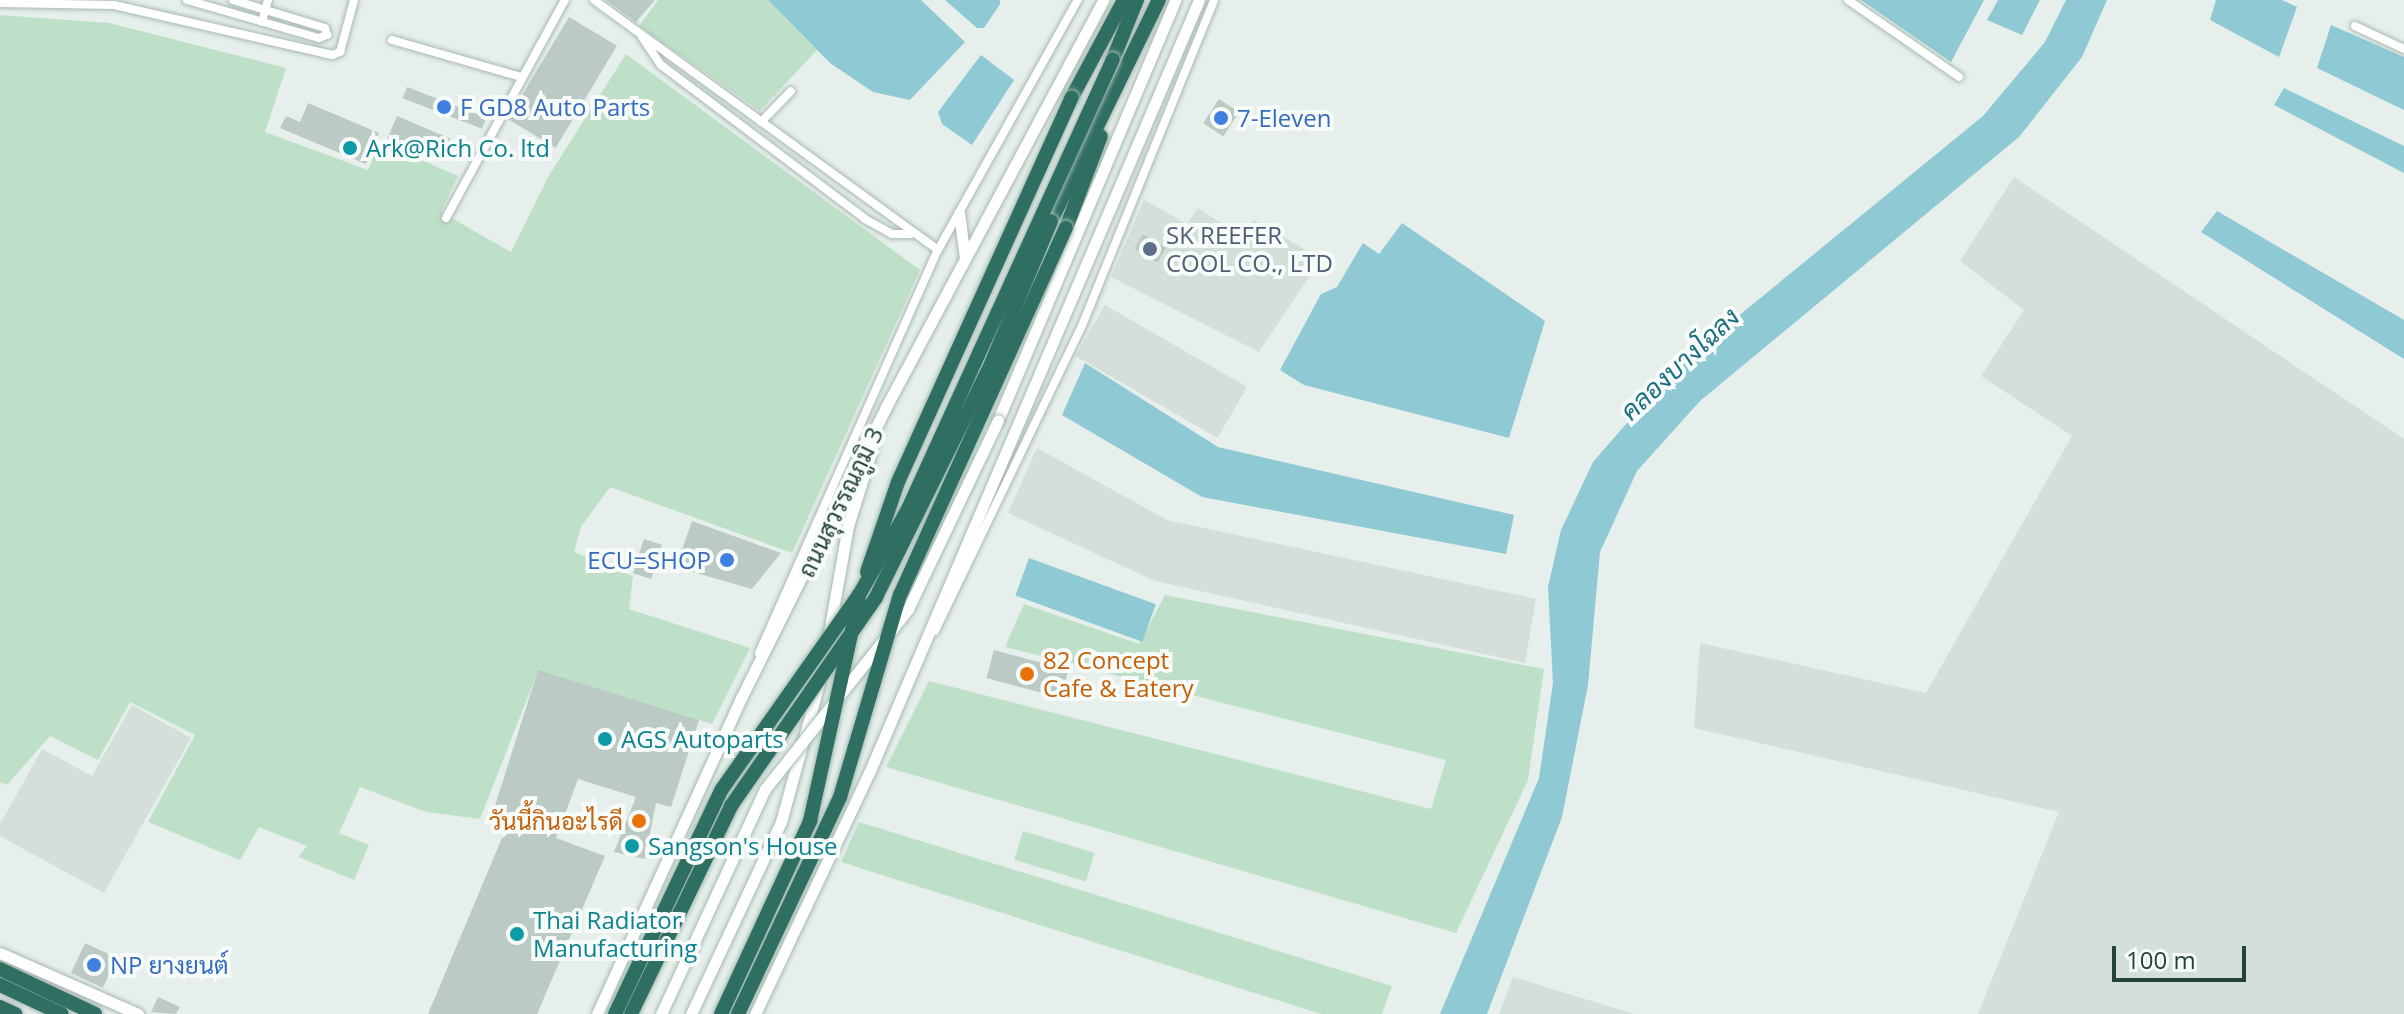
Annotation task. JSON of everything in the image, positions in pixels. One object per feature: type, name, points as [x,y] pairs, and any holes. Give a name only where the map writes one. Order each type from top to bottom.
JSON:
[{"type":"highway","points":[[721,1014],[810,821],[858,603],[898,482],[1046,153],[1124,0]]},
{"type":"highway","points":[[615,1014],[722,789],[859,595],[908,509],[1137,0]]},
{"type":"highway","points":[[631,1014],[731,806],[876,597],[1159,0]]},
{"type":"highway","points":[[738,1014],[840,797],[900,595],[1066,228],[1111,105]]},
{"type":"highway","points":[[0,969],[95,1014]]},
{"type":"highway","points":[[0,987],[55,1014]]},
{"type":"highway","points":[[0,987],[62,1014]]},
{"type":"highway","points":[[0,1007],[15,1014]]},
{"type":"main road","name":"ถนนสุวรรณภูมิ 3","points":[[597,1014],[741,698],[886,407],[1103,0]]},
{"type":"main road","points":[[661,1014],[765,789],[914,599],[998,420],[1175,0]]},
{"type":"main road","points":[[755,1014],[893,710],[1199,0]]},
{"type":"main road","points":[[959,213],[965,259]]},
{"type":"main road","points":[[691,1014],[794,789],[848,526],[886,407]]},
{"type":"main road","points":[[0,953],[138,1014]]},
{"type":"street","points":[[187,0],[321,39],[327,35],[325,28],[267,5],[233,0]]},
{"type":"street","points":[[0,3],[114,5],[332,55],[340,52],[354,0]]},
{"type":"street","points":[[446,218],[565,0]]},
{"type":"street","points":[[594,0],[905,223],[911,234]]},
{"type":"street","points":[[741,698],[938,250],[1078,0]]},
{"type":"street","points":[[893,710],[1001,503],[1081,328],[1214,0]]},
{"type":"street","points":[[1848,0],[1959,77]]},
{"type":"street","points":[[262,22],[267,5]]},
{"type":"street","points":[[2355,26],[2404,49]]},
{"type":"street","points":[[642,37],[661,65],[865,219],[892,234],[911,234],[938,250]]},
{"type":"street","points":[[392,40],[521,77]]},
{"type":"street","points":[[761,122],[791,91]]},
{"type":"shaded area","points":[[2014,177],[2404,439],[2404,1014],[1978,1014],[2059,812],[1694,728],[1700,643],[1926,693],[2072,436],[1981,376],[2024,310],[1960,261]]},
{"type":"shaded area","points":[[1144,200],[1187,224],[1198,208],[1240,235],[1254,220],[1321,259],[1259,352],[1111,277]]},
{"type":"shaded area","points":[[1105,305],[1247,387],[1218,438],[1076,356]]},
{"type":"shaded area","points":[[1037,448],[1167,520],[1536,599],[1525,663],[1155,581],[1008,513]]},
{"type":"shaded area","points":[[132,705],[191,738],[104,893],[0,836],[0,824],[42,749],[92,776]]},
{"type":"shaded area","points":[[1513,977],[1634,1014],[1499,1014]]},
{"type":"green space","points":[[658,0],[768,0],[817,50],[760,111],[639,26]]},
{"type":"green space","points":[[0,15],[109,23],[286,68],[265,132],[368,170],[380,142],[458,176],[441,212],[511,252],[548,177],[626,54],[920,270],[792,553],[610,487],[581,527],[574,552],[633,576],[629,609],[750,648],[712,724],[538,671],[480,819],[426,812],[360,787],[339,833],[369,845],[354,880],[298,857],[307,846],[259,827],[240,860],[148,822],[195,735],[130,702],[98,760],[50,736],[7,785],[0,782]]},
{"type":"green space","points":[[1165,595],[1544,669],[1528,780],[1456,933],[886,767],[929,681],[1431,809],[1446,760],[1005,647],[1024,604],[1139,644]]},
{"type":"green space","points":[[859,822],[1392,986],[1382,1014],[1321,1014],[841,862]]},
{"type":"green space","points":[[1023,831],[1095,853],[1086,882],[1014,860]]},
{"type":"water","points":[[768,0],[921,0],[965,42],[910,100],[873,92],[830,63]]},
{"type":"water","points":[[945,0],[1000,0],[1000,4],[984,28],[977,28]]},
{"type":"water","points":[[1861,0],[1984,0],[1951,62]]},
{"type":"water","points":[[1998,0],[2040,0],[2022,35],[1987,20]]},
{"type":"water","name":"คลองบางโฉลง","points":[[2066,0],[2107,0],[2082,57],[2019,137],[1700,401],[1637,471],[1600,552],[1588,685],[1562,817],[1487,1014],[1440,1014],[1539,778],[1553,683],[1548,587],[1561,530],[1593,462],[1676,367],[1983,116],[2045,42]]},
{"type":"water","points":[[2216,0],[2282,0],[2297,7],[2279,57],[2210,20]]},
{"type":"water","points":[[2331,25],[2404,57],[2404,110],[2317,68]]},
{"type":"water","points":[[981,55],[1014,80],[972,145],[942,124],[938,112]]},
{"type":"water","points":[[2284,88],[2404,146],[2404,173],[2274,105]]},
{"type":"water","points":[[2217,211],[2404,320],[2404,359],[2201,232]]},
{"type":"water","points":[[1402,223],[1545,321],[1509,438],[1304,385],[1280,370],[1321,294],[1337,287],[1363,243],[1379,254]]},
{"type":"water","points":[[1085,363],[1218,447],[1514,515],[1506,554],[1202,497],[1062,415]]},
{"type":"water","points":[[1029,558],[1156,604],[1142,642],[1015,596]]},
{"type":"building","points":[[606,0],[655,0],[636,22]]},
{"type":"building","points":[[569,17],[617,46],[556,148],[508,119]]},
{"type":"building","name":"F GD8 Auto Parts","points":[[407,87],[486,117],[482,129],[403,98]]},
{"type":"building","name":"7-Eleven","points":[[1219,99],[1239,112],[1223,136],[1203,123]]},
{"type":"building","name":"Ark@Rich Co. ltd","points":[[308,103],[379,133],[366,164],[280,128],[286,116],[300,122]]},
{"type":"building","points":[[397,116],[450,139],[441,161],[388,138]]},
{"type":"building","name":"SK REEFER COOL CO., LTD","points":[[1143,234],[1166,248],[1157,262],[1134,249]]},
{"type":"building","name":"ECU=SHOP","points":[[692,521],[781,553],[752,589],[676,567]]},
{"type":"building","points":[[644,539],[662,545],[651,579],[633,573]]},
{"type":"building","name":"82 Concept Cafe & Eatery","points":[[994,650],[1068,670],[1061,698],[986,678]]},
{"type":"building","points":[[538,670],[699,720],[671,807],[656,803],[645,859],[614,852],[636,797],[578,779],[556,838],[605,856],[537,1014],[428,1014],[510,819],[493,812]]},
{"type":"building","name":"NP ยางยนต์","points":[[85,943],[117,958],[103,988],[71,973]]},
{"type":"building","points":[[158,997],[180,1007],[176,1014],[151,1012]]},
{"type":"place","name":"F GD8 Auto Parts","points":[[444,107]]},
{"type":"place","name":"7-Eleven","points":[[1221,118]]},
{"type":"place","name":"Ark@Rich Co. ltd","points":[[350,148]]},
{"type":"place","name":"SK REEFER COOL CO., LTD","points":[[1150,249]]},
{"type":"place","name":"ECU=SHOP","points":[[727,560]]},
{"type":"place","name":"82 Concept Cafe & Eatery","points":[[1027,674]]},
{"type":"place","name":"AGS Autoparts","points":[[605,739]]},
{"type":"place","name":"วันนี้กินอะไรดี","points":[[639,821]]},
{"type":"place","name":"Sangson's House","points":[[632,846]]},
{"type":"place","name":"Thai Radiator Manufacturing","points":[[517,934]]},
{"type":"place","name":"NP ยางยนต์","points":[[94,965]]}]
